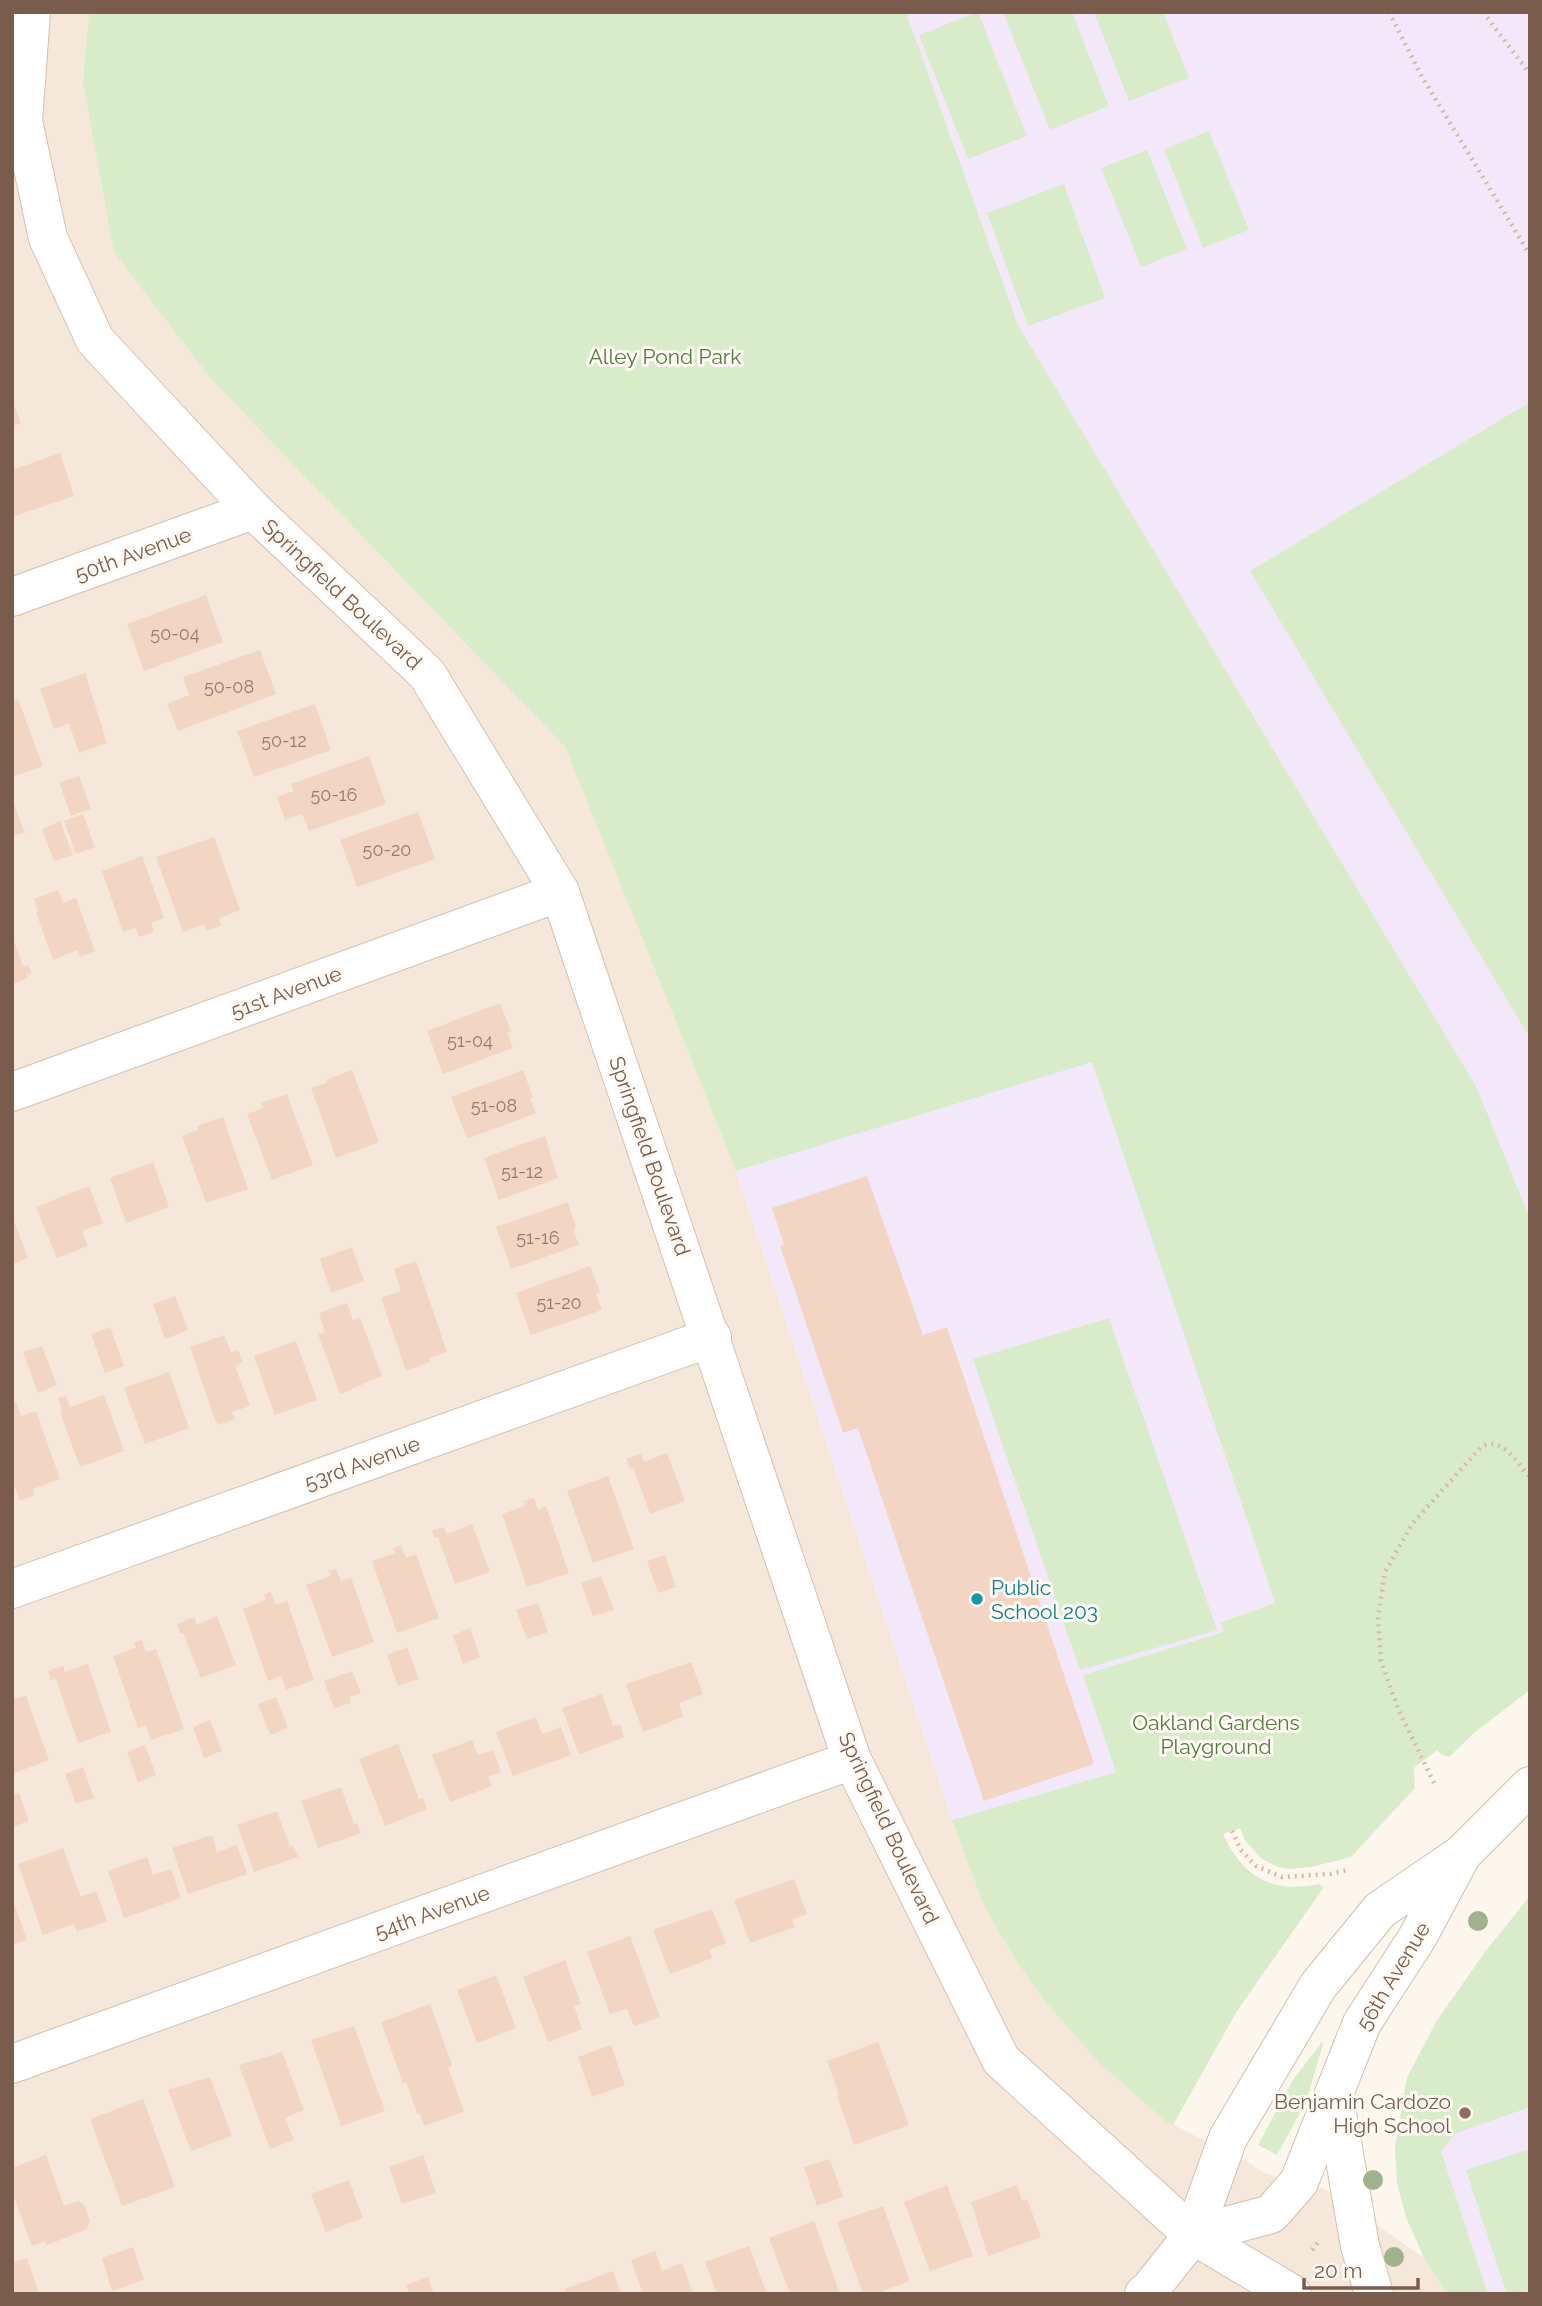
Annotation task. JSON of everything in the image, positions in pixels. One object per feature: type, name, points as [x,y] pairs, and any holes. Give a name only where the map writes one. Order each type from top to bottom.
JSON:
[{"type":"street","name":"Springfield Boulevard","points":[[31,12],[17,123],[48,238],[95,340],[253,510],[427,674],[561,892],[852,1760],[1001,2060],[1193,2235],[1292,2294]]},
{"type":"street","name":"50th Avenue","points":[[12,597],[253,510]]},
{"type":"street","name":"51st Avenue","points":[[12,1092],[561,892]]},
{"type":"street","name":"53rd Avenue","points":[[12,1589],[712,1337]]},
{"type":"street","name":"54th Avenue","points":[[12,2064],[852,1760]]},
{"type":"street","name":"56th Avenue","points":[[1143,2294],[1193,2235],[1228,2138],[1318,1986],[1380,1910],[1462,1853],[1530,1786]]},
{"type":"street","name":"56th Avenue","points":[[1193,2235],[1271,2214],[1299,2182],[1362,2023],[1417,1938],[1462,1853]]},
{"type":"street","points":[[1334,2096],[1360,2246],[1374,2294]]},
{"type":"path","points":[[1389,12],[1420,75],[1530,255]]},
{"type":"path","points":[[1483,12],[1530,74]]},
{"type":"path","points":[[1434,1783],[1399,1711],[1381,1661],[1378,1618],[1385,1572],[1412,1524],[1481,1447],[1488,1443],[1497,1444],[1507,1450],[1530,1477]]},
{"type":"path","points":[[1232,1831],[1241,1850],[1256,1866],[1282,1877],[1348,1870]]},
{"type":"path","points":[[1312,2250],[1320,2240],[1313,2231]]},
{"type":"shaded area","points":[[12,12],[89,12],[83,83],[211,379],[565,747],[736,1171],[952,1820],[984,1906],[1017,1962],[1047,2004],[1100,2064],[1165,2121],[1245,2160],[1264,2173],[1327,2190],[1424,2258],[1447,2294],[12,2294]]},
{"type":"shaded area","points":[[906,12],[1530,12],[1530,1219],[1477,1088],[1422,1001],[1018,325]]},
{"type":"shaded area","points":[[1092,1061],[1275,1603],[1222,1621],[1224,1632],[1084,1675],[1116,1772],[952,1820],[736,1171]]},
{"type":"shaded area","name":"Benjamin Cardozo High School","points":[[1530,1896],[1530,2294],[1447,2294],[1424,2258],[1406,2217],[1397,2183],[1395,2148],[1407,2078],[1436,2022],[1485,1952]]},
{"type":"green space","name":"Alley Pond Park","points":[[89,12],[906,12],[1018,325],[1477,1088],[1530,1219],[1530,1690],[1474,1733],[1449,1757],[1437,1750],[1414,1768],[1415,1788],[1351,1857],[1311,1867],[1278,1867],[1262,1859],[1245,1840],[1240,1828],[1223,1834],[1240,1861],[1261,1879],[1287,1886],[1319,1884],[1324,1887],[1237,2011],[1173,2125],[1100,2064],[1047,2004],[1017,1962],[984,1906],[952,1820],[1116,1772],[1083,1675],[1223,1632],[1221,1622],[1275,1603],[1092,1062],[736,1171],[565,747],[211,379],[114,252],[83,82]]},
{"type":"green space","points":[[978,12],[1027,136],[968,159],[919,35]]},
{"type":"green space","points":[[1003,12],[1072,12],[1109,106],[1050,130]]},
{"type":"green space","points":[[1094,12],[1163,12],[1189,78],[1129,101]]},
{"type":"green space","points":[[1209,131],[1249,230],[1203,248],[1164,149]]},
{"type":"green space","points":[[1147,150],[1187,249],[1141,267],[1101,168]]},
{"type":"green space","points":[[1064,184],[1105,298],[1028,326],[987,213]]},
{"type":"green space","points":[[1530,402],[1530,1038],[1250,571]]},
{"type":"green space","points":[[1109,1318],[1217,1630],[1080,1670],[973,1359]]},
{"type":"green space","name":"Benjamin Cardozo High School","points":[[1530,1896],[1530,2107],[1456,2133],[1441,2151],[1488,2294],[1447,2294],[1424,2258],[1406,2217],[1397,2183],[1395,2148],[1407,2078],[1436,2022],[1485,1952]]},
{"type":"green space","points":[[1322,2042],[1306,2102],[1277,2155],[1258,2145],[1293,2080]]},
{"type":"green space","points":[[1527,2150],[1530,2160],[1530,2290],[1507,2294],[1466,2170]]},
{"type":"building","points":[[12,400],[21,423],[12,426]]},
{"type":"building","points":[[60,453],[74,496],[12,517],[12,470]]},
{"type":"building","points":[[206,595],[223,642],[144,671],[127,624]]},
{"type":"building","points":[[260,650],[276,694],[178,731],[167,704],[189,695],[183,677]]},
{"type":"building","points":[[85,673],[107,743],[79,753],[69,723],[54,729],[40,689]]},
{"type":"building","points":[[18,699],[43,766],[12,777],[12,701]]},
{"type":"building","points":[[315,704],[331,750],[254,777],[237,731]]},
{"type":"building","points":[[369,756],[386,804],[309,831],[302,814],[285,820],[277,797],[294,791],[291,784]]},
{"type":"building","points":[[79,776],[91,809],[71,816],[59,782]]},
{"type":"building","points":[[12,799],[25,833],[12,836]]},
{"type":"building","points":[[418,812],[435,859],[357,887],[340,840]]},
{"type":"building","points":[[83,814],[95,847],[76,854],[64,821]]},
{"type":"building","points":[[60,821],[73,855],[54,861],[42,829]]},
{"type":"building","points":[[214,837],[240,910],[219,918],[221,926],[206,931],[204,924],[183,932],[156,857]]},
{"type":"building","points":[[142,856],[164,918],[151,923],[154,932],[139,937],[136,928],[123,932],[102,871]]},
{"type":"building","points":[[58,890],[63,903],[76,898],[95,951],[80,957],[77,950],[53,960],[34,899]]},
{"type":"building","points":[[12,936],[23,966],[28,965],[32,973],[26,975],[28,978],[12,984]]},
{"type":"building","points":[[500,1003],[511,1031],[507,1032],[513,1048],[443,1074],[427,1031]]},
{"type":"building","points":[[352,1070],[379,1142],[336,1158],[311,1088]]},
{"type":"building","points":[[523,1070],[536,1113],[467,1139],[451,1097]]},
{"type":"building","points":[[287,1094],[313,1165],[272,1180],[247,1114],[263,1108],[261,1103]]},
{"type":"building","points":[[223,1117],[248,1189],[206,1203],[182,1136],[198,1130],[197,1126]]},
{"type":"building","points":[[545,1136],[558,1178],[499,1200],[484,1158]]},
{"type":"building","points":[[153,1162],[169,1207],[126,1223],[110,1178]]},
{"type":"building","name":"Public School 203","points":[[867,1176],[923,1335],[947,1327],[1094,1764],[984,1801],[858,1428],[843,1433],[780,1246],[784,1245],[772,1208]]},
{"type":"building","points":[[89,1186],[103,1223],[82,1231],[88,1246],[57,1258],[36,1207]]},
{"type":"building","points":[[568,1202],[579,1245],[511,1269],[496,1227]]},
{"type":"building","points":[[12,1216],[28,1258],[12,1264]]},
{"type":"building","points":[[352,1247],[364,1281],[331,1293],[320,1259]]},
{"type":"building","points":[[416,1261],[447,1352],[429,1358],[430,1362],[406,1371],[381,1298],[401,1291],[394,1269]]},
{"type":"building","points":[[590,1266],[600,1292],[596,1294],[602,1310],[531,1335],[516,1293]]},
{"type":"building","points":[[175,1296],[188,1330],[165,1339],[153,1304]]},
{"type":"building","points":[[347,1303],[353,1320],[360,1318],[382,1376],[340,1394],[318,1334],[325,1332],[319,1313]]},
{"type":"building","points":[[110,1327],[124,1366],[105,1373],[91,1334]]},
{"type":"building","points":[[224,1335],[231,1352],[238,1350],[243,1362],[235,1366],[250,1406],[232,1412],[235,1419],[219,1425],[190,1347]]},
{"type":"building","points":[[296,1341],[317,1400],[275,1415],[254,1356]]},
{"type":"building","points":[[42,1346],[57,1385],[38,1393],[23,1352]]},
{"type":"building","points":[[169,1372],[189,1428],[145,1444],[124,1388]]},
{"type":"building","points":[[104,1395],[124,1451],[80,1467],[60,1412],[62,1410],[58,1398],[66,1396],[70,1407]]},
{"type":"building","points":[[16,1402],[21,1416],[36,1411],[60,1479],[33,1489],[35,1495],[20,1501],[12,1479],[12,1403]]},
{"type":"building","points":[[667,1453],[685,1501],[650,1514],[633,1467],[630,1469],[626,1459],[641,1454],[644,1462]]},
{"type":"building","points":[[608,1476],[634,1549],[593,1563],[567,1491]]},
{"type":"building","points":[[534,1498],[538,1510],[546,1506],[569,1573],[527,1587],[502,1514],[525,1506],[523,1501]]},
{"type":"building","points":[[472,1524],[490,1572],[455,1584],[438,1537],[435,1538],[432,1531],[444,1527],[447,1534]]},
{"type":"building","points":[[401,1545],[406,1558],[416,1554],[439,1618],[397,1633],[372,1561],[395,1553],[393,1548]]},
{"type":"building","points":[[665,1555],[676,1587],[658,1593],[647,1561]]},
{"type":"building","points":[[336,1569],[341,1581],[351,1578],[374,1642],[332,1657],[306,1585],[331,1576],[329,1571]]},
{"type":"building","points":[[601,1576],[614,1610],[593,1616],[581,1583]]},
{"type":"building","points":[[271,1592],[276,1605],[287,1601],[314,1680],[286,1690],[281,1676],[268,1681],[243,1609],[266,1600],[264,1594]]},
{"type":"building","points":[[538,1603],[548,1632],[527,1639],[516,1610]]},
{"type":"building","points":[[217,1616],[236,1665],[201,1678],[177,1624],[194,1617],[197,1625]]},
{"type":"building","points":[[470,1628],[480,1657],[463,1664],[453,1635]]},
{"type":"building","points":[[142,1640],[146,1652],[156,1649],[184,1729],[151,1740],[146,1725],[138,1728],[113,1656],[136,1648],[134,1642]]},
{"type":"building","points":[[407,1647],[419,1679],[398,1686],[387,1655]]},
{"type":"building","points":[[691,1662],[703,1694],[679,1703],[683,1717],[643,1732],[626,1684]]},
{"type":"building","points":[[88,1664],[111,1732],[78,1743],[56,1679],[51,1680],[48,1671],[63,1666],[65,1672]]},
{"type":"building","points":[[352,1671],[361,1693],[349,1697],[351,1703],[334,1708],[324,1681]]},
{"type":"building","points":[[13,1694],[14,1699],[26,1696],[49,1760],[12,1774]]},
{"type":"building","points":[[602,1694],[613,1726],[620,1724],[624,1737],[579,1755],[562,1708]]},
{"type":"building","points":[[276,1697],[288,1728],[270,1735],[258,1704]]},
{"type":"building","points":[[536,1717],[542,1734],[561,1727],[571,1755],[513,1776],[496,1732]]},
{"type":"building","points":[[210,1720],[222,1751],[204,1758],[193,1727]]},
{"type":"building","points":[[472,1740],[478,1755],[493,1750],[501,1772],[488,1777],[492,1786],[450,1802],[432,1755]]},
{"type":"building","points":[[398,1744],[419,1799],[423,1798],[427,1809],[385,1826],[359,1759]]},
{"type":"building","points":[[145,1745],[156,1775],[138,1782],[127,1752]]},
{"type":"building","points":[[83,1767],[94,1798],[76,1804],[65,1774]]},
{"type":"building","points":[[341,1787],[354,1824],[357,1823],[361,1833],[318,1848],[301,1801]]},
{"type":"building","points":[[19,1793],[29,1821],[12,1827],[12,1795]]},
{"type":"building","points":[[277,1811],[290,1847],[293,1845],[298,1857],[254,1872],[237,1825]]},
{"type":"building","points":[[212,1835],[217,1852],[237,1845],[247,1874],[188,1894],[172,1848]]},
{"type":"building","points":[[63,1848],[81,1897],[96,1891],[107,1921],[77,1932],[74,1924],[43,1935],[18,1864]]},
{"type":"building","points":[[147,1857],[153,1875],[171,1869],[181,1898],[124,1918],[108,1871]]},
{"type":"building","points":[[794,1879],[807,1914],[792,1920],[795,1927],[750,1943],[734,1900]]},
{"type":"building","points":[[12,1901],[27,1940],[12,1945]]},
{"type":"building","points":[[712,1909],[726,1943],[709,1950],[712,1958],[670,1974],[653,1930]]},
{"type":"building","points":[[630,1936],[660,2017],[634,2026],[627,2009],[610,2014],[587,1952]]},
{"type":"building","points":[[565,1960],[581,2004],[574,2006],[582,2029],[548,2042],[523,1977]]},
{"type":"building","points":[[496,1975],[516,2028],[477,2043],[457,1990]]},
{"type":"building","points":[[430,2004],[452,2065],[448,2067],[464,2112],[424,2126],[406,2082],[403,2083],[381,2022]]},
{"type":"building","points":[[354,2026],[385,2111],[341,2126],[311,2040]]},
{"type":"building","points":[[878,2042],[909,2125],[854,2145],[827,2061]]},
{"type":"building","points":[[611,2045],[625,2085],[592,2097],[578,2057]]},
{"type":"building","points":[[282,2052],[304,2110],[285,2118],[294,2140],[270,2149],[239,2065]]},
{"type":"building","points":[[210,2077],[232,2136],[191,2151],[168,2090]]},
{"type":"building","points":[[143,2099],[175,2187],[122,2206],[90,2119]]},
{"type":"building","points":[[46,2155],[64,2206],[78,2201],[84,2205],[90,2221],[87,2229],[47,2245],[45,2241],[32,2246],[12,2192],[12,2168]]},
{"type":"building","points":[[423,2155],[436,2193],[402,2204],[389,2167]]},
{"type":"building","points":[[830,2159],[843,2197],[817,2206],[804,2167]]},
{"type":"building","points":[[349,2180],[363,2218],[326,2232],[311,2194]]},
{"type":"building","points":[[947,2185],[973,2256],[930,2271],[904,2202]]},
{"type":"building","points":[[1017,2185],[1022,2201],[1027,2199],[1041,2237],[988,2256],[971,2202]]},
{"type":"building","points":[[883,2206],[910,2281],[875,2294],[863,2294],[837,2222]]},
{"type":"building","points":[[814,2221],[840,2294],[790,2294],[769,2238]]},
{"type":"building","points":[[749,2246],[767,2294],[717,2294],[705,2262]]},
{"type":"building","points":[[133,2247],[144,2280],[112,2291],[102,2258]]},
{"type":"building","points":[[655,2251],[662,2271],[682,2263],[693,2294],[643,2294],[631,2260]]},
{"type":"building","points":[[27,2258],[39,2293],[13,2294],[12,2263]]},
{"type":"building","points":[[613,2271],[621,2294],[567,2294],[565,2289]]},
{"type":"building","points":[[428,2277],[434,2294],[409,2294],[406,2285]]},
{"type":"place","name":"Public School 203","points":[[977,1599]]},
{"type":"place","name":"Benjamin Cardozo High School","points":[[1465,2113]]},
{"type":"park label","name":"Oakland Gardens Playground","points":[[1216,1734]]}]
